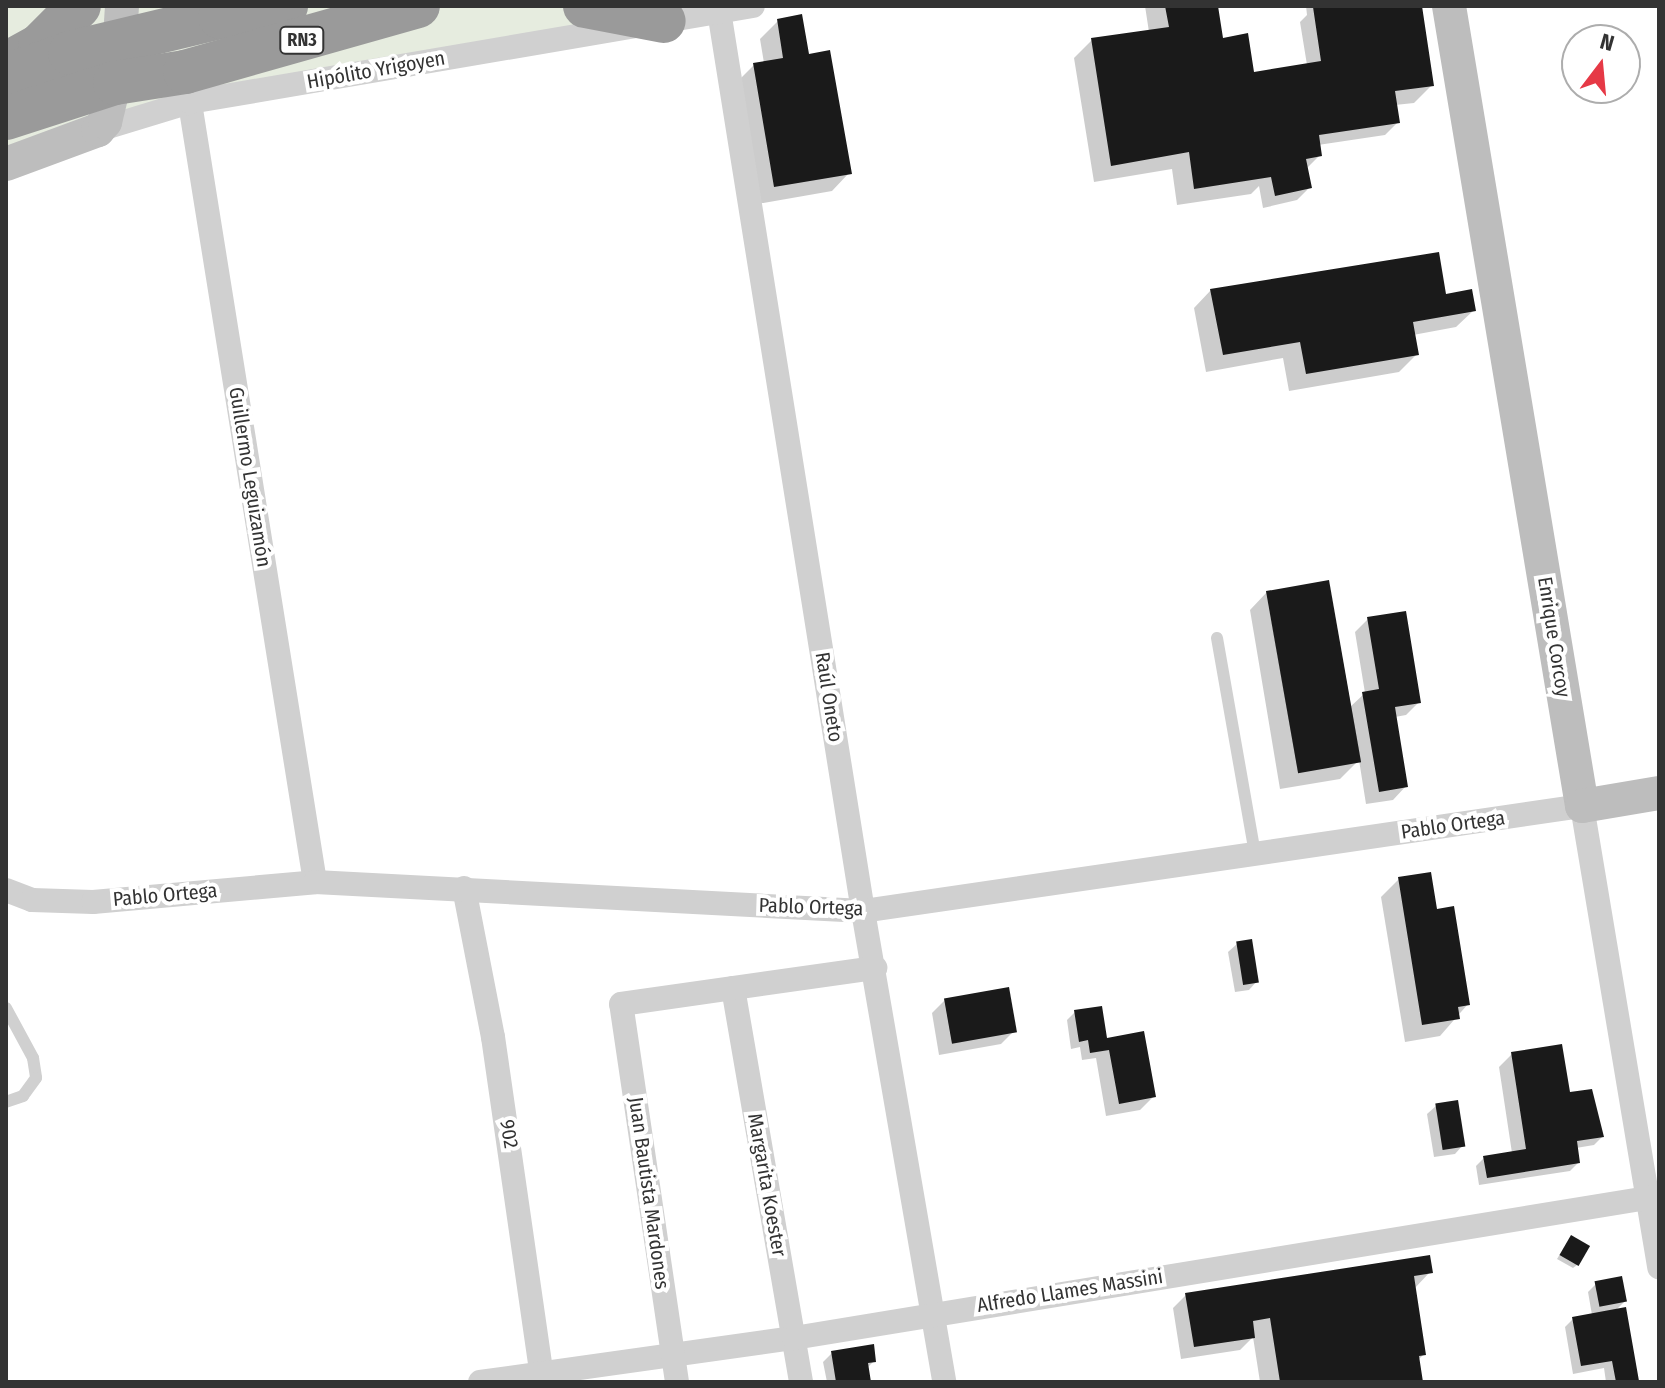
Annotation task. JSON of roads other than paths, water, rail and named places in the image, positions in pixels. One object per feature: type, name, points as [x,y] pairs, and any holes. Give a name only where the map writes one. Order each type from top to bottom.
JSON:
[{"type":"highway","points":[[6,65],[40,45],[79,6]]},
{"type":"highway","points":[[154,6],[183,17],[220,17]]},
{"type":"highway","name":"RN3","points":[[6,76],[70,53],[119,44],[220,17],[286,6]]},
{"type":"highway","name":"RN3","points":[[119,44],[187,87],[418,6]]},
{"type":"highway","points":[[585,6],[664,21]]},
{"type":"highway","name":"RN3","points":[[6,118],[119,44]]},
{"type":"street","points":[[91,6],[106,31],[119,44],[109,112],[98,130]]},
{"type":"street","name":"Hipólito Yrigoyen","points":[[6,164],[98,130],[187,87],[753,6]]},
{"type":"street","name":"Enrique Corcoy","points":[[1449,6],[1582,806],[1653,1197],[1659,1268]]},
{"type":"street","name":"Raúl Oneto","points":[[719,11],[863,911],[944,1382]]},
{"type":"street","name":"Guillermo Leguizamón","points":[[187,87],[315,882]]},
{"type":"street","name":"Pablo Ortega","points":[[6,890],[32,900],[93,902],[315,882],[863,911],[1659,793]]},
{"type":"street","name":"902","points":[[464,888],[493,1037],[543,1377]]},
{"type":"street","points":[[733,988],[875,968]]},
{"type":"street","name":"Juan Bautista Mardones","points":[[677,1382],[621,1004],[733,988]]},
{"type":"street","name":"Margarita Koester","points":[[733,988],[801,1382]]},
{"type":"street","name":"Alfredo Llames Massini","points":[[480,1382],[543,1377],[673,1354],[794,1338],[1653,1197]]},
{"type":"lane","points":[[1217,638],[1255,853]]},
{"type":"lane","points":[[6,1008],[33,1058],[36,1078],[23,1096],[6,1102]]}]
